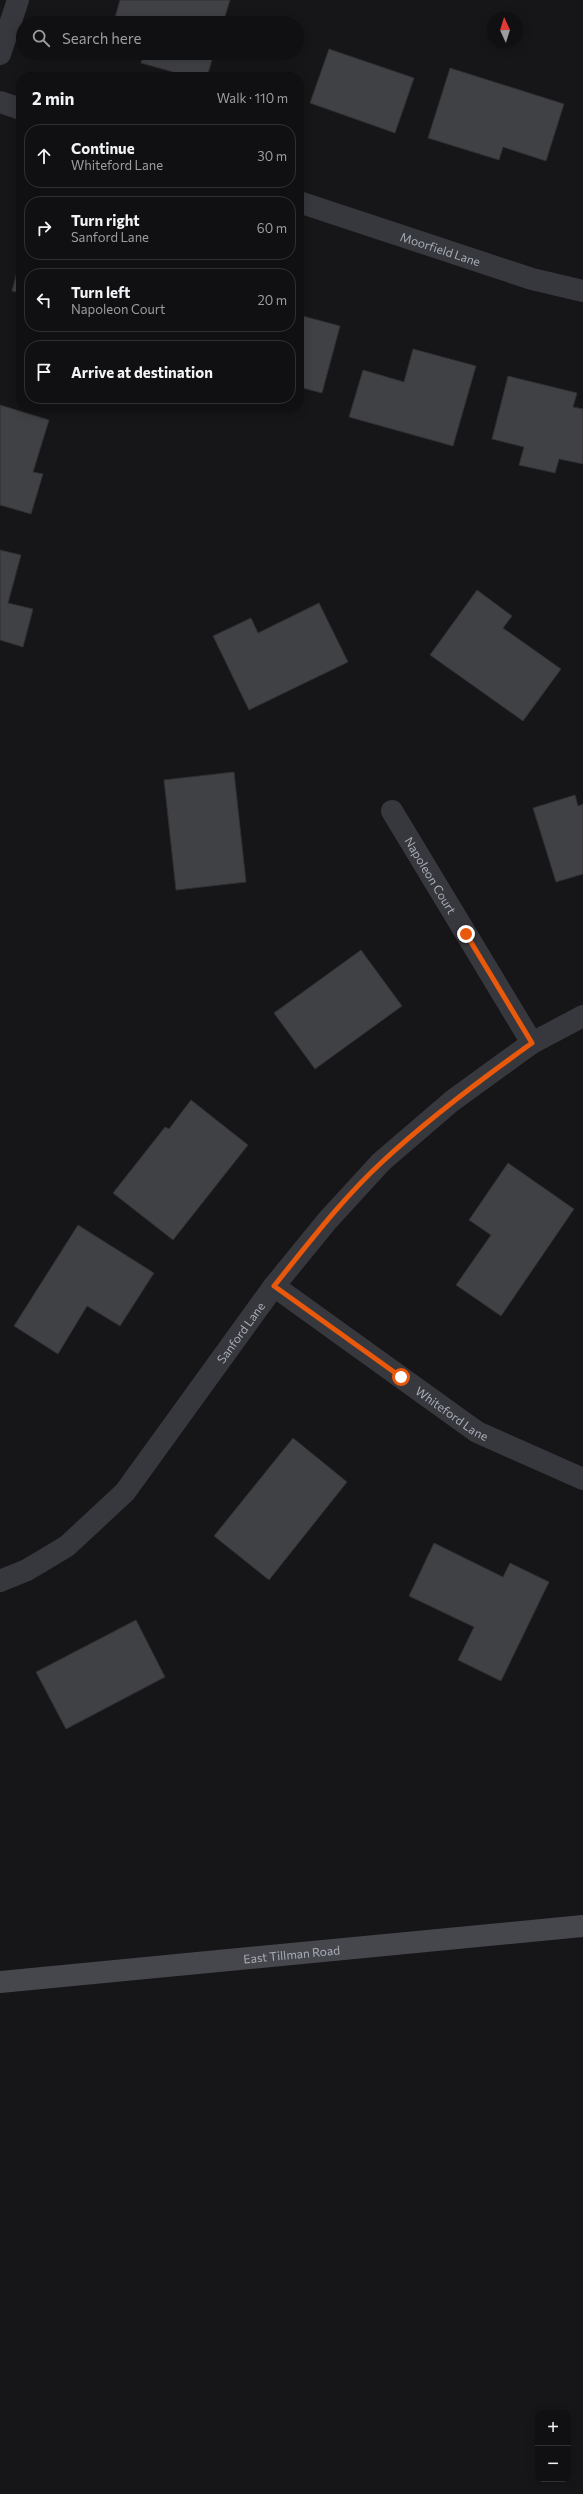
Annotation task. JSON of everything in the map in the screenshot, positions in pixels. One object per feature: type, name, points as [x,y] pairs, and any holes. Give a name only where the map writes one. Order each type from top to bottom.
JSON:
[{"type":"main road","name":"East Tillman Road","points":[[0,1982],[583,1926]]},
{"type":"street","points":[[0,54],[18,0]]},
{"type":"street","points":[[0,102],[16,107]]},
{"type":"street","name":"Moorfield Lane","points":[[304,204],[532,279],[583,291]]},
{"type":"street","name":"Napoleon Court","points":[[392,810],[532,1043]]},
{"type":"street","name":"Sanford Lane","points":[[0,1581],[26,1570],[67,1546],[125,1492],[274,1286],[327,1221],[381,1162],[452,1100],[532,1043],[583,1016]]},
{"type":"street","name":"Whiteford Lane","points":[[274,1286],[477,1432],[583,1479]]},
{"type":"building","points":[[120,0],[230,0],[225,16],[115,16]]},
{"type":"building","points":[[329,49],[414,78],[395,133],[310,103]]},
{"type":"building","points":[[142,60],[212,60],[208,72],[173,72],[141,63]]},
{"type":"building","points":[[450,68],[564,104],[546,161],[503,147],[499,160],[428,138]]},
{"type":"building","points":[[16,275],[16,292],[12,291]]},
{"type":"building","points":[[304,316],[340,326],[322,393],[304,388]]},
{"type":"building","points":[[413,349],[476,366],[453,446],[349,417],[363,370],[404,382]]},
{"type":"building","points":[[508,376],[577,393],[573,407],[583,409],[583,464],[559,459],[555,473],[519,465],[524,447],[492,439]]},
{"type":"building","points":[[0,405],[16,410],[16,412],[23,412],[49,420],[33,472],[43,474],[31,514],[0,505]]},
{"type":"building","points":[[0,550],[21,555],[8,603],[33,609],[23,647],[0,640]]},
{"type":"building","points":[[477,590],[512,616],[503,628],[561,669],[523,721],[430,655]]},
{"type":"building","points":[[319,603],[348,662],[249,710],[213,636],[251,618],[258,633]]},
{"type":"building","points":[[234,772],[246,882],[176,890],[164,780]]},
{"type":"building","points":[[575,795],[578,806],[583,804],[583,874],[556,882],[533,808]]},
{"type":"building","points":[[361,950],[402,1006],[315,1069],[274,1013]]},
{"type":"building","points":[[191,1100],[248,1145],[173,1240],[113,1193],[165,1127],[169,1129]]},
{"type":"building","points":[[508,1163],[574,1209],[501,1316],[456,1285],[491,1235],[469,1220]]},
{"type":"building","points":[[78,1225],[154,1273],[120,1326],[87,1306],[58,1354],[14,1326]]},
{"type":"building","points":[[293,1438],[347,1482],[269,1580],[214,1536]]},
{"type":"building","points":[[434,1543],[503,1577],[510,1563],[549,1582],[501,1681],[458,1660],[474,1627],[409,1596]]},
{"type":"building","points":[[136,1620],[165,1677],[66,1729],[36,1672]]},
{"type":"route","points":[[401,1377],[274,1286],[327,1221],[381,1162],[452,1100],[532,1043],[466,934]]}]
